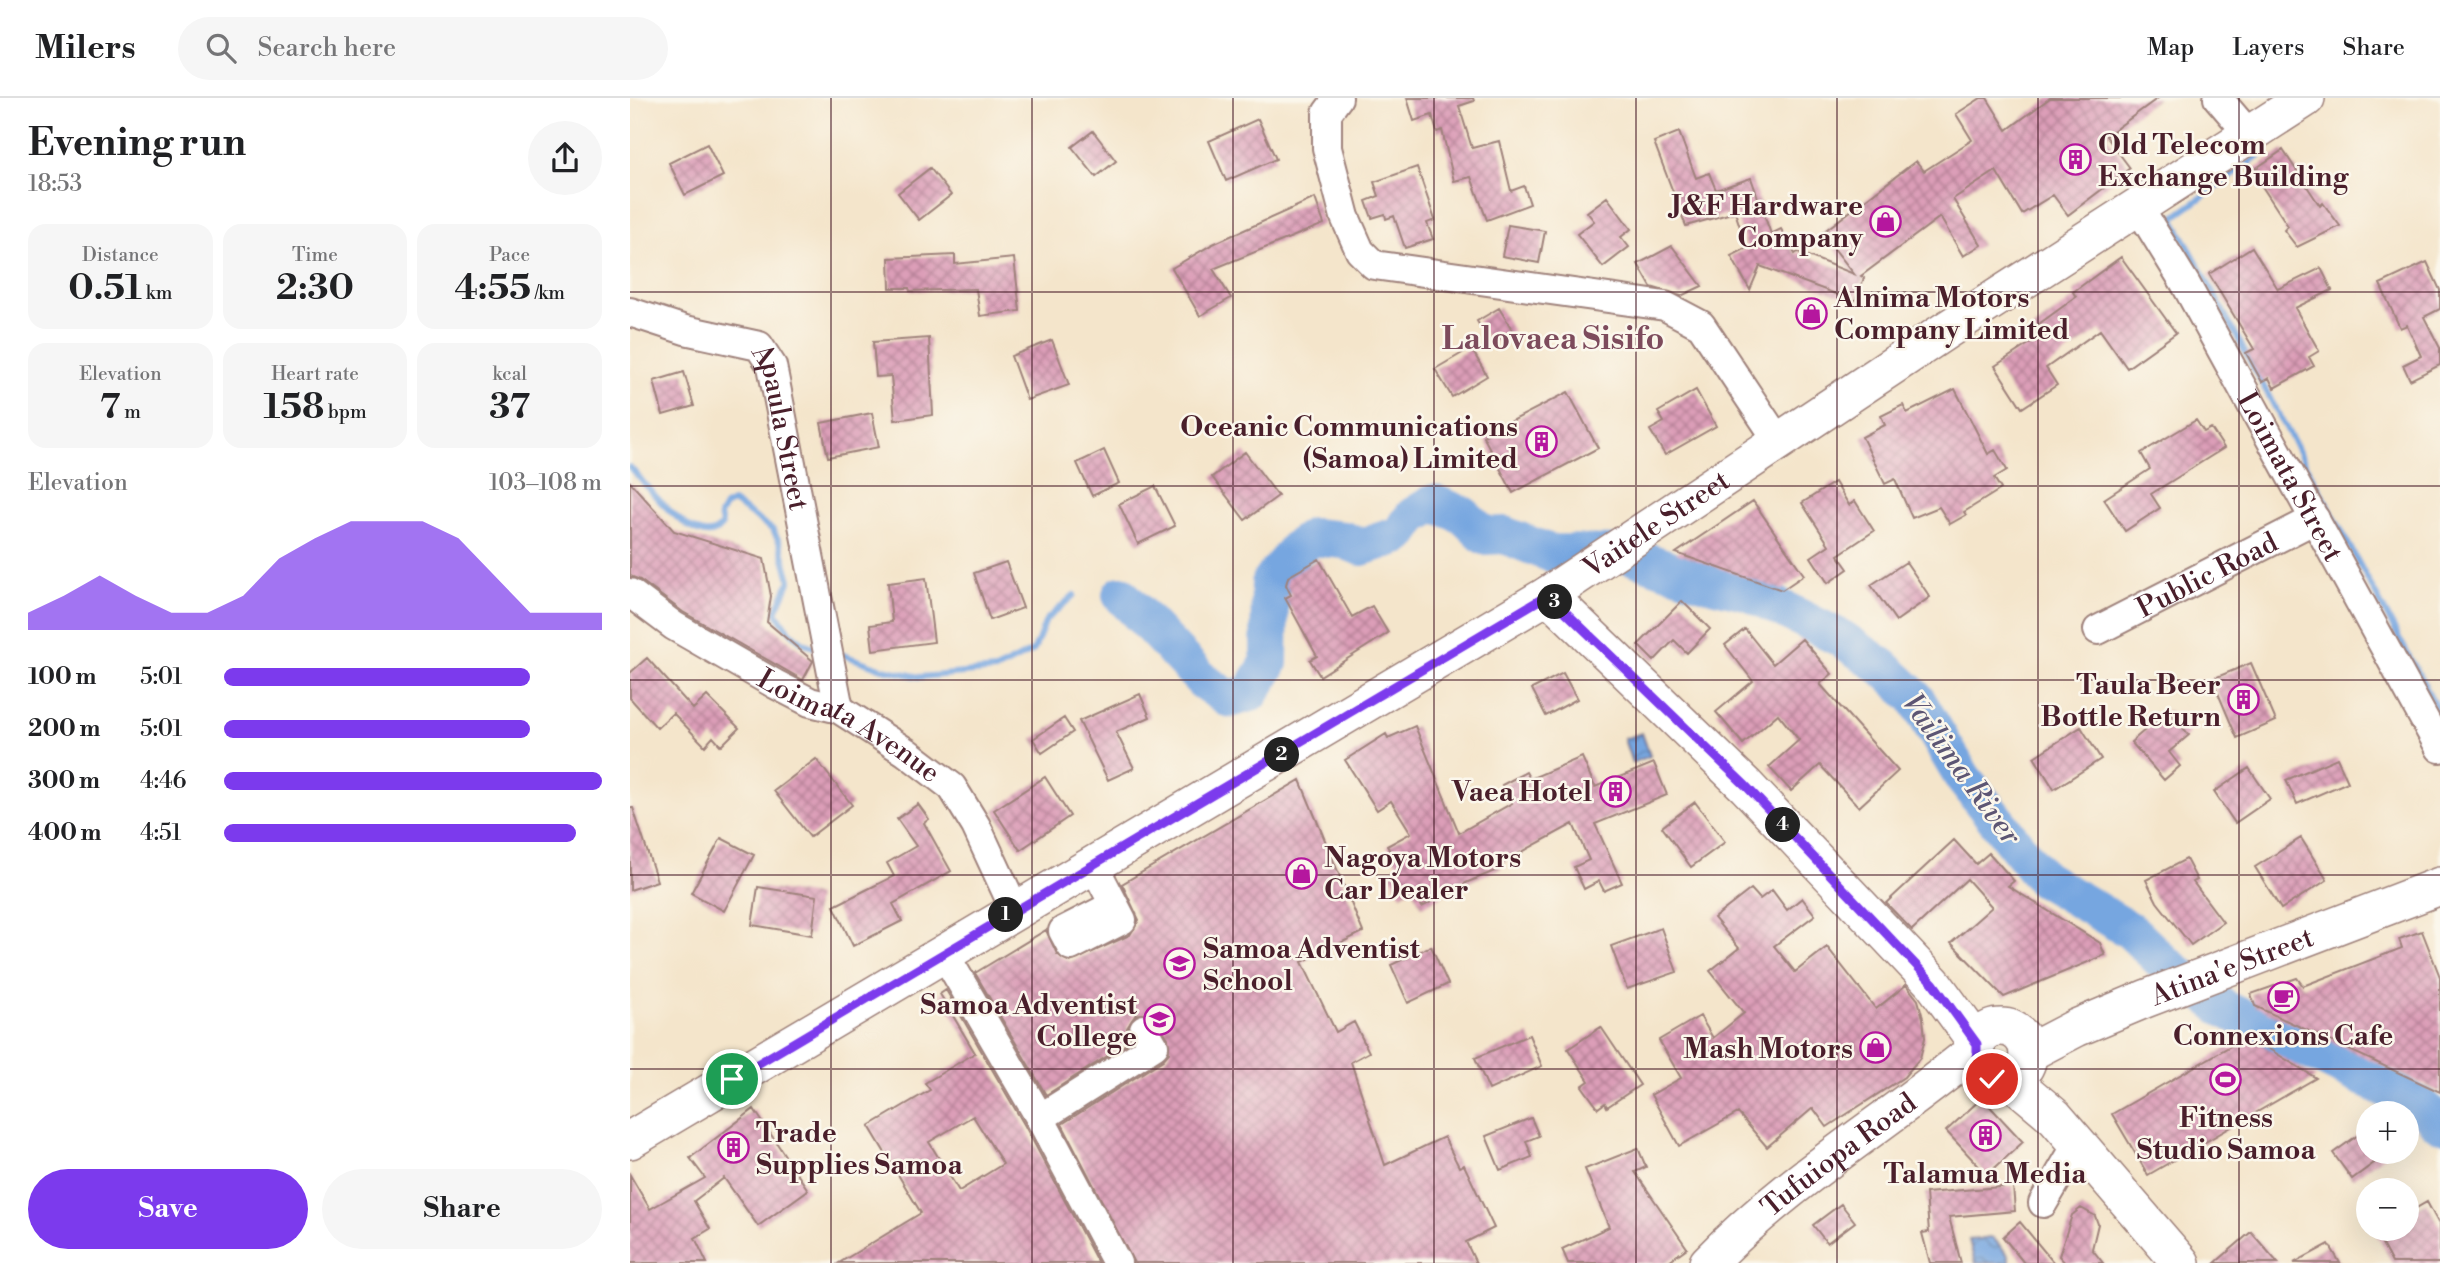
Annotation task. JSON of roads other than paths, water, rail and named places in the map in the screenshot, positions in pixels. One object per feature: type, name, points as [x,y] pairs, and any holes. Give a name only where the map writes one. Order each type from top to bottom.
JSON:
[{"type":"main road","name":"Vaitele Street","points":[[630,1140],[1554,592],[2137,205],[2306,98]]},
{"type":"main road","points":[[1554,592],[1746,786],[2002,1053],[2181,1263]]},
{"type":"main road","name":"Atina'e Street","points":[[2076,1028],[2440,886]]},
{"type":"main road","points":[[1917,1098],[1945,1050],[1946,1030],[1933,983]]},
{"type":"main road","points":[[2002,1053],[2076,1028]]},
{"type":"main road","points":[[2066,1130],[2048,1080],[2050,1061],[2076,1028]]},
{"type":"main road","name":"Tufuiopa Road","points":[[1707,1263],[1737,1233],[1794,1185],[1917,1098],[2002,1053]]},
{"type":"street","points":[[1338,98],[1327,113],[1326,148],[1345,217],[1360,251],[1374,265],[1665,306],[1701,325],[1779,442]]},
{"type":"street","points":[[2218,98],[2248,133]]},
{"type":"street","name":"Loimata Street","points":[[2137,205],[2185,283],[2440,748]]},
{"type":"street","name":"Apaula Street","points":[[630,312],[685,330],[759,346],[772,366],[839,709]]},
{"type":"street","name":"Public Road","points":[[2098,630],[2315,519]]},
{"type":"street","name":"Loimata Avenue","points":[[630,593],[674,626],[775,684],[810,702],[839,709],[906,752],[952,787],[976,826],[1015,910]]},
{"type":"street","points":[[1093,864],[1114,905]]},
{"type":"street","points":[[944,953],[1041,1118],[1117,1263]]},
{"type":"street","points":[[1041,1118],[1154,1046],[1143,1029]]},
{"type":"street","points":[[2043,1203],[2066,1130]]},
{"type":"water","points":[[1642,733],[1650,756],[1632,763],[1624,739]]},
{"type":"water","points":[[1993,1238],[2009,1256],[2009,1263],[1975,1263],[1969,1240]]},
{"type":"waterway","points":[[2259,141],[2266,151],[2173,218],[2440,714]]},
{"type":"waterway","name":"Vailima River","points":[[630,467],[659,501],[687,525],[700,532],[712,533],[722,525],[720,515],[725,506],[733,502],[773,530],[780,543],[790,580],[776,612],[795,635],[820,649]]},
{"type":"waterway","name":"Vailima River","points":[[1121,595],[1203,681],[1229,699],[1251,693],[1269,663],[1270,582],[1296,549],[1313,537],[1344,540],[1361,547],[1400,535],[1413,516],[1434,503],[1463,515],[1485,536],[1504,535],[1550,553],[1626,554],[1703,581],[1749,592],[1842,639],[1883,667],[1915,697],[1963,778],[2042,878],[2131,931],[2164,963],[2225,1009],[2423,1107],[2440,1124]]},
{"type":"waterway","name":"Vailima River","points":[[835,652],[883,669],[920,677],[996,670],[1034,650],[1046,620],[1074,595]]},
{"type":"place","name":"Old Telecom Exchange Building","points":[[2075,160]]},
{"type":"place","name":"J&F Hardware Company","points":[[1886,221]]},
{"type":"place","name":"Alnima Motors Company Limited","points":[[1811,313]]},
{"type":"place","name":"Oceanic Communications (Samoa) Limited","points":[[1541,442]]},
{"type":"place","name":"Taula Beer Bottle Return","points":[[2244,700]]},
{"type":"place","name":"Vaea Hotel","points":[[1615,791]]},
{"type":"place","name":"Nagoya Motors Car Dealer","points":[[1301,873]]},
{"type":"place","name":"Samoa Adventist School","points":[[1180,964]]},
{"type":"place","name":"Connexions Cafe","points":[[2283,998]]},
{"type":"place","name":"Samoa Adventist College","points":[[1160,1020]]},
{"type":"place","name":"Mash Motors","points":[[1876,1048]]},
{"type":"place","name":"Fitness Studio Samoa","points":[[2226,1080]]},
{"type":"place","name":"Talamua Media","points":[[1985,1136]]},
{"type":"place","name":"Trade Supplies Samoa","points":[[733,1148]]},
{"type":"district","name":"Lalovaea Sisifo","points":[[1553,338]]}]
